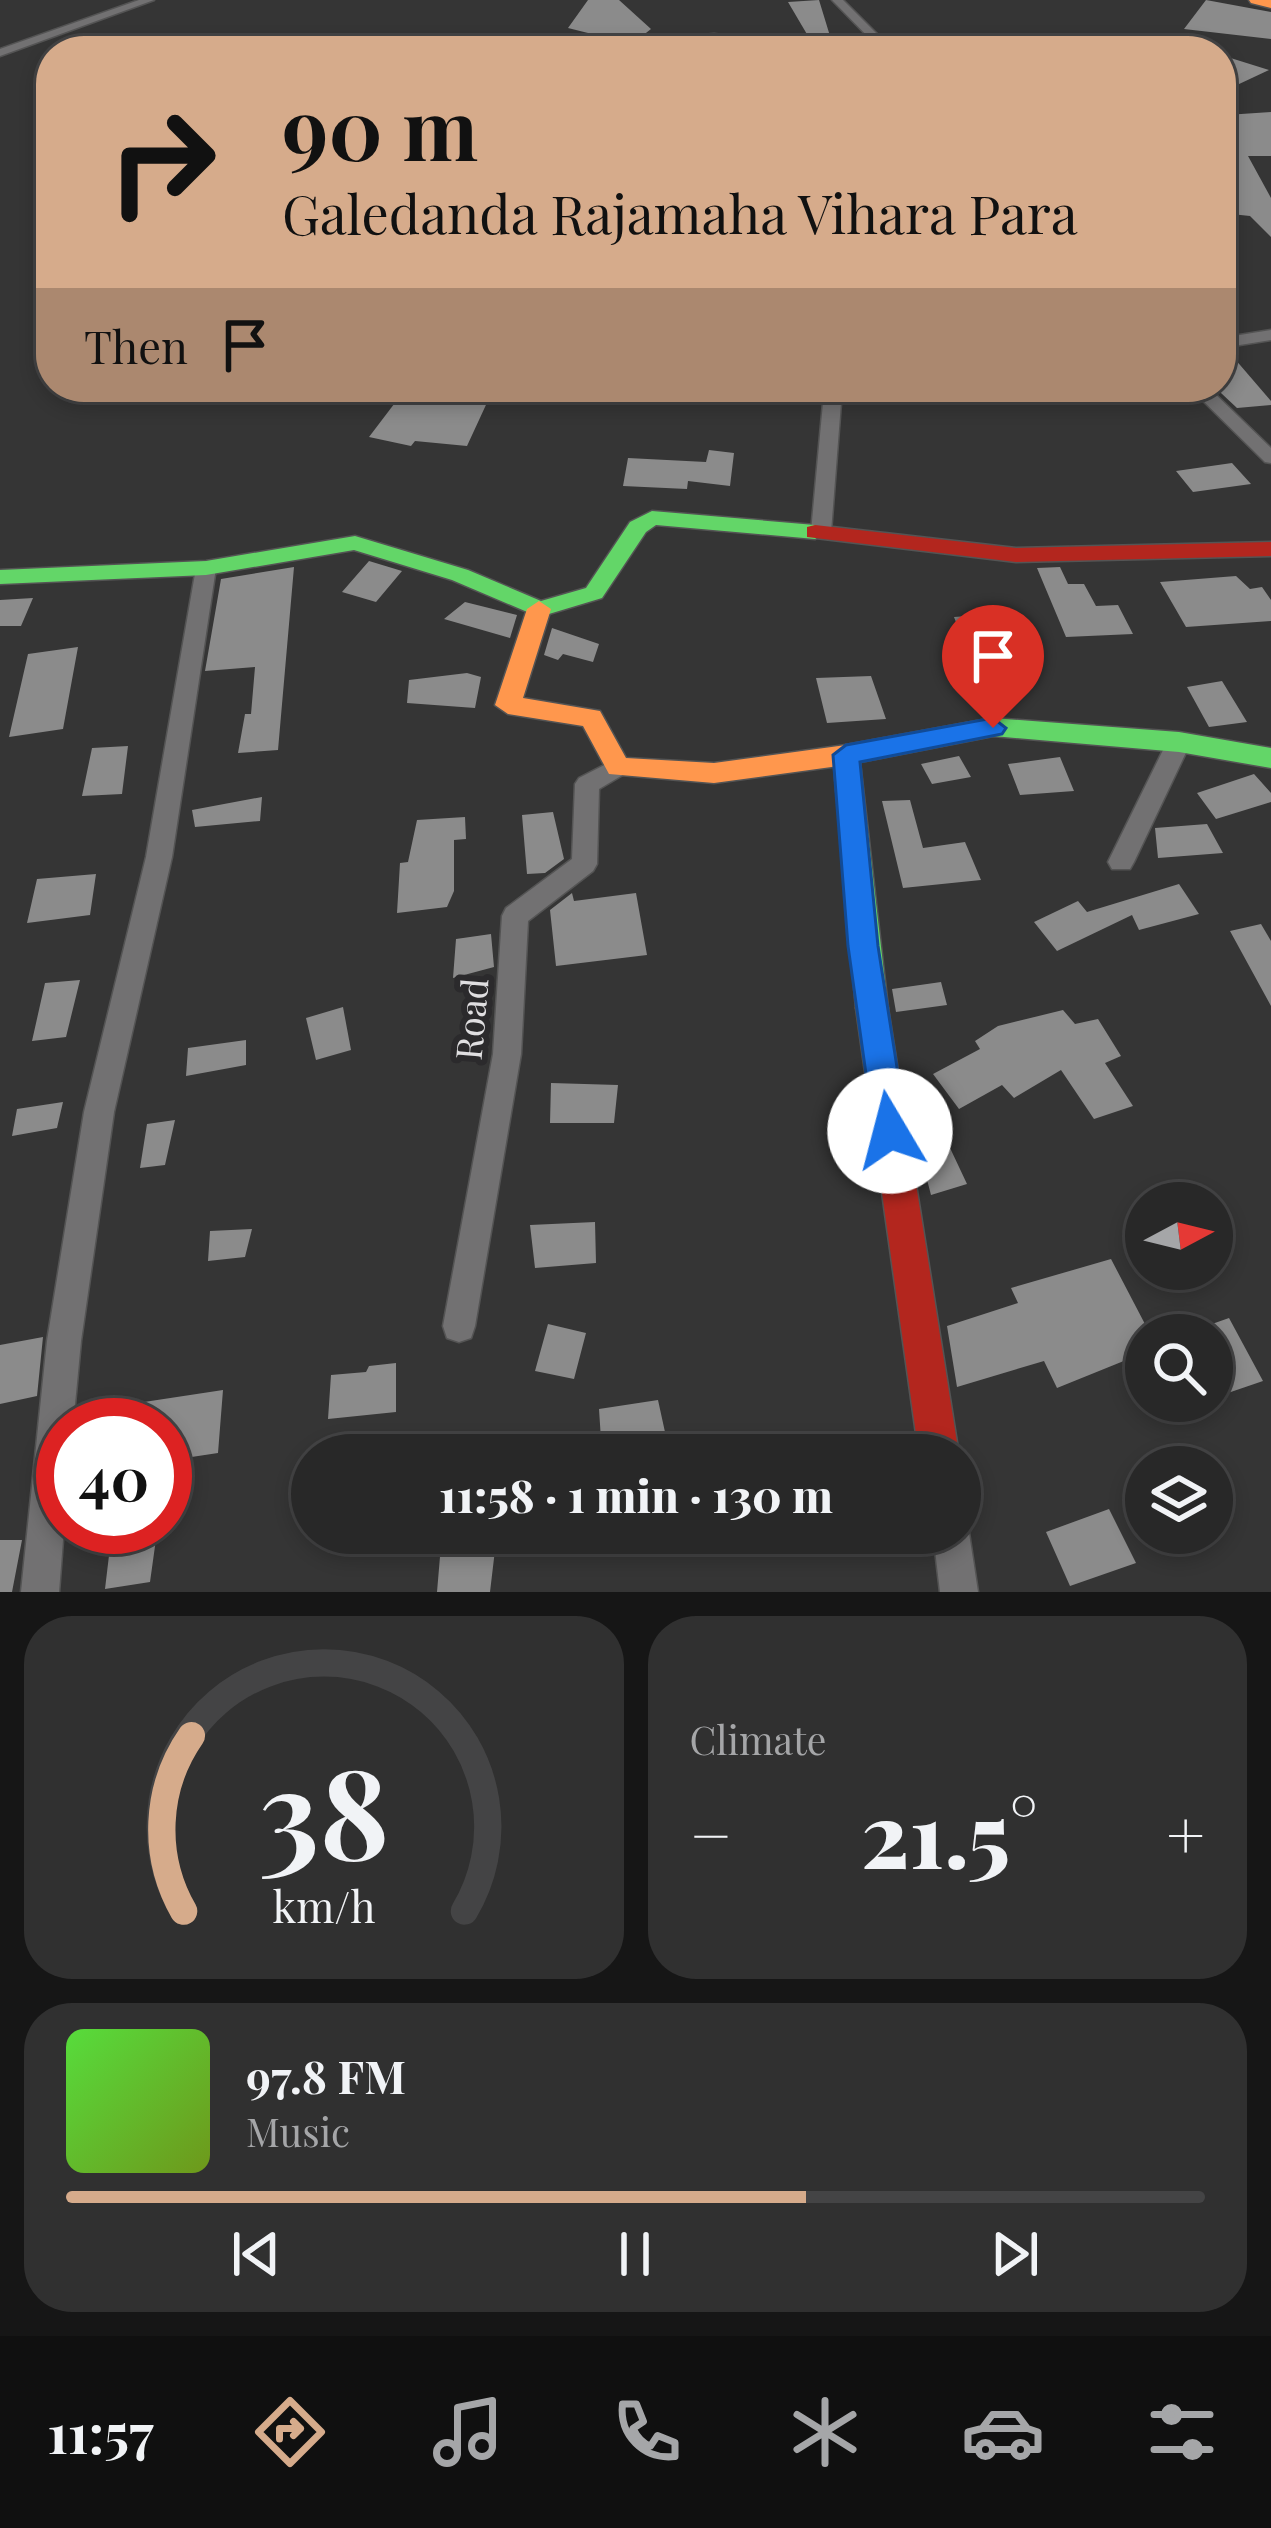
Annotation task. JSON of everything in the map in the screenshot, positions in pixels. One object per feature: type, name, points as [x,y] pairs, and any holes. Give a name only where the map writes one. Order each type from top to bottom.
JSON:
[{"type":"street","points":[[48,36],[149,0]]},
{"type":"street","points":[[837,0],[874,36]]},
{"type":"street","points":[[0,53],[36,40]]},
{"type":"street","points":[[1236,341],[1271,335]]},
{"type":"street","points":[[1213,402],[1271,458]]},
{"type":"street","points":[[820,532],[832,403]]},
{"type":"street","points":[[0,577],[206,568],[356,543],[460,575],[539,609],[594,593],[638,526],[652,518],[717,520],[1016,555],[1266,555]]},
{"type":"street","points":[[40,1592],[64,1341],[99,1112],[160,857],[206,568]]},
{"type":"street","points":[[539,609],[508,705],[591,718],[618,767],[714,773],[993,728],[1179,742],[1271,758]]},
{"type":"street","points":[[1121,862],[1179,742]]},
{"type":"street","points":[[846,755],[863,946],[936,1434]]},
{"type":"street","name":"Road","points":[[459,1327],[507,1054],[515,916],[584,864],[587,784],[618,767]]},
{"type":"street","points":[[954,1554],[959,1592]]},
{"type":"building","points":[[588,0],[619,0],[651,29],[642,36],[600,36],[568,28]]},
{"type":"building","points":[[819,0],[830,36],[808,36],[788,2]]},
{"type":"building","points":[[1206,0],[1271,12],[1271,39],[1184,29]]},
{"type":"building","points":[[1236,60],[1269,70],[1237,85]]},
{"type":"building","points":[[1271,112],[1271,156],[1248,156],[1271,198],[1271,237],[1250,216],[1236,215],[1236,114]]},
{"type":"building","points":[[1236,360],[1271,401],[1271,405],[1237,408],[1231,402],[1236,402]]},
{"type":"building","points":[[396,402],[487,402],[467,446],[415,441],[411,446],[369,437]]},
{"type":"building","points":[[709,450],[734,453],[730,486],[688,481],[687,489],[623,486],[628,458],[706,462]]},
{"type":"building","points":[[1232,463],[1251,484],[1193,492],[1176,471]]},
{"type":"building","points":[[369,561],[402,571],[376,602],[342,592]]},
{"type":"building","points":[[294,567],[278,750],[238,753],[245,714],[251,714],[255,667],[205,671],[221,579]]},
{"type":"building","points":[[1060,567],[1068,584],[1084,584],[1096,606],[1118,605],[1133,634],[1066,637],[1037,568]]},
{"type":"building","points":[[1236,576],[1250,589],[1262,587],[1271,600],[1271,621],[1186,627],[1160,582]]},
{"type":"building","points":[[33,598],[21,626],[0,626],[0,600]]},
{"type":"building","points":[[465,602],[517,615],[510,638],[444,619]]},
{"type":"building","points":[[993,614],[1009,650],[968,653],[954,617]]},
{"type":"building","points":[[552,628],[599,644],[593,662],[563,654],[558,660],[544,655]]},
{"type":"building","points":[[78,647],[63,729],[9,737],[28,654]]},
{"type":"building","points":[[467,673],[481,677],[475,708],[407,703],[409,680]]},
{"type":"building","points":[[871,676],[886,719],[827,723],[816,678]]},
{"type":"building","points":[[1222,681],[1247,722],[1209,727],[1187,687]]},
{"type":"building","points":[[128,746],[122,794],[82,796],[92,748]]},
{"type":"building","points":[[959,756],[971,777],[932,784],[921,764]]},
{"type":"building","points":[[1060,757],[1074,791],[1020,795],[1008,764]]},
{"type":"building","points":[[1254,774],[1271,793],[1271,802],[1216,819],[1197,793]]},
{"type":"building","points":[[262,797],[260,821],[195,827],[192,810]]},
{"type":"building","points":[[910,800],[923,848],[965,842],[981,880],[903,888],[882,801]]},
{"type":"building","points":[[553,812],[564,859],[545,873],[527,874],[522,815]]},
{"type":"building","points":[[465,817],[466,839],[454,840],[454,891],[447,907],[397,913],[400,863],[408,862],[417,820]]},
{"type":"building","points":[[1207,824],[1223,853],[1158,858],[1155,828]]},
{"type":"building","points":[[96,874],[90,915],[27,923],[37,879]]},
{"type":"building","points":[[1179,884],[1199,914],[1139,930],[1132,915],[1057,951],[1034,922],[1078,901],[1087,912]]},
{"type":"building","points":[[572,893],[574,901],[636,893],[647,955],[556,966],[550,910]]},
{"type":"building","points":[[1261,924],[1271,941],[1271,1006],[1230,931]]},
{"type":"building","points":[[491,934],[494,967],[453,978],[456,939]]},
{"type":"building","points":[[80,980],[66,1037],[32,1041],[45,983]]},
{"type":"building","points":[[941,982],[947,1005],[896,1012],[892,989]]},
{"type":"building","points":[[343,1007],[351,1050],[316,1060],[306,1018]]},
{"type":"building","points":[[1063,1010],[1075,1024],[1098,1019],[1121,1056],[1105,1063],[1133,1106],[1094,1119],[1061,1070],[1014,1098],[1002,1085],[959,1109],[933,1074],[980,1049],[975,1041],[998,1026]]},
{"type":"building","points":[[246,1040],[246,1065],[186,1076],[188,1048]]},
{"type":"building","points":[[551,1083],[618,1085],[614,1123],[550,1123]]},
{"type":"building","points":[[63,1102],[57,1128],[12,1136],[17,1109]]},
{"type":"building","points":[[175,1120],[165,1165],[140,1168],[147,1124]]},
{"type":"building","points":[[943,1133],[967,1184],[931,1195],[917,1141]]},
{"type":"building","points":[[595,1222],[596,1263],[535,1268],[530,1225]]},
{"type":"building","points":[[252,1229],[245,1257],[208,1261],[210,1231]]},
{"type":"building","points":[[1111,1259],[1140,1314],[1125,1314],[1125,1360],[1057,1388],[1044,1361],[957,1387],[947,1326],[1018,1303],[1011,1288]]},
{"type":"building","points":[[548,1324],[586,1333],[574,1379],[535,1371]]},
{"type":"building","points":[[1233,1325],[1263,1381],[1233,1391]]},
{"type":"building","points":[[43,1337],[37,1396],[0,1404],[0,1345]]},
{"type":"building","points":[[396,1363],[396,1412],[328,1419],[331,1375]]},
{"type":"building","points":[[223,1390],[218,1453],[192,1457],[192,1398],[170,1398]]},
{"type":"building","points":[[658,1400],[665,1434],[601,1434],[599,1409]]},
{"type":"building","points":[[1109,1509],[1125,1541],[1125,1554],[1132,1554],[1136,1563],[1070,1586],[1046,1532]]},
{"type":"building","points":[[0,1540],[22,1540],[12,1592],[0,1592]]},
{"type":"building","points":[[109,1554],[154,1554],[150,1582],[105,1589]]},
{"type":"building","points":[[440,1554],[495,1554],[490,1592],[437,1592]]},
{"type":"traffic: fast","points":[[0,577],[206,568],[355,543],[460,575],[539,609],[594,593],[638,527],[652,518],[815,532]]},
{"type":"traffic: fast","points":[[872,1008],[846,755],[993,727],[1179,742],[1271,758]]},
{"type":"traffic: slow","points":[[1255,0],[1271,4]]},
{"type":"traffic: slow","points":[[539,609],[508,705],[591,718],[618,767],[714,773],[846,755]]},
{"type":"traffic: jam","points":[[815,532],[1016,555],[1271,549]]},
{"type":"traffic: jam","points":[[872,1008],[936,1434]]},
{"type":"route","points":[[890,1131],[863,946],[846,755],[993,728]]}]
